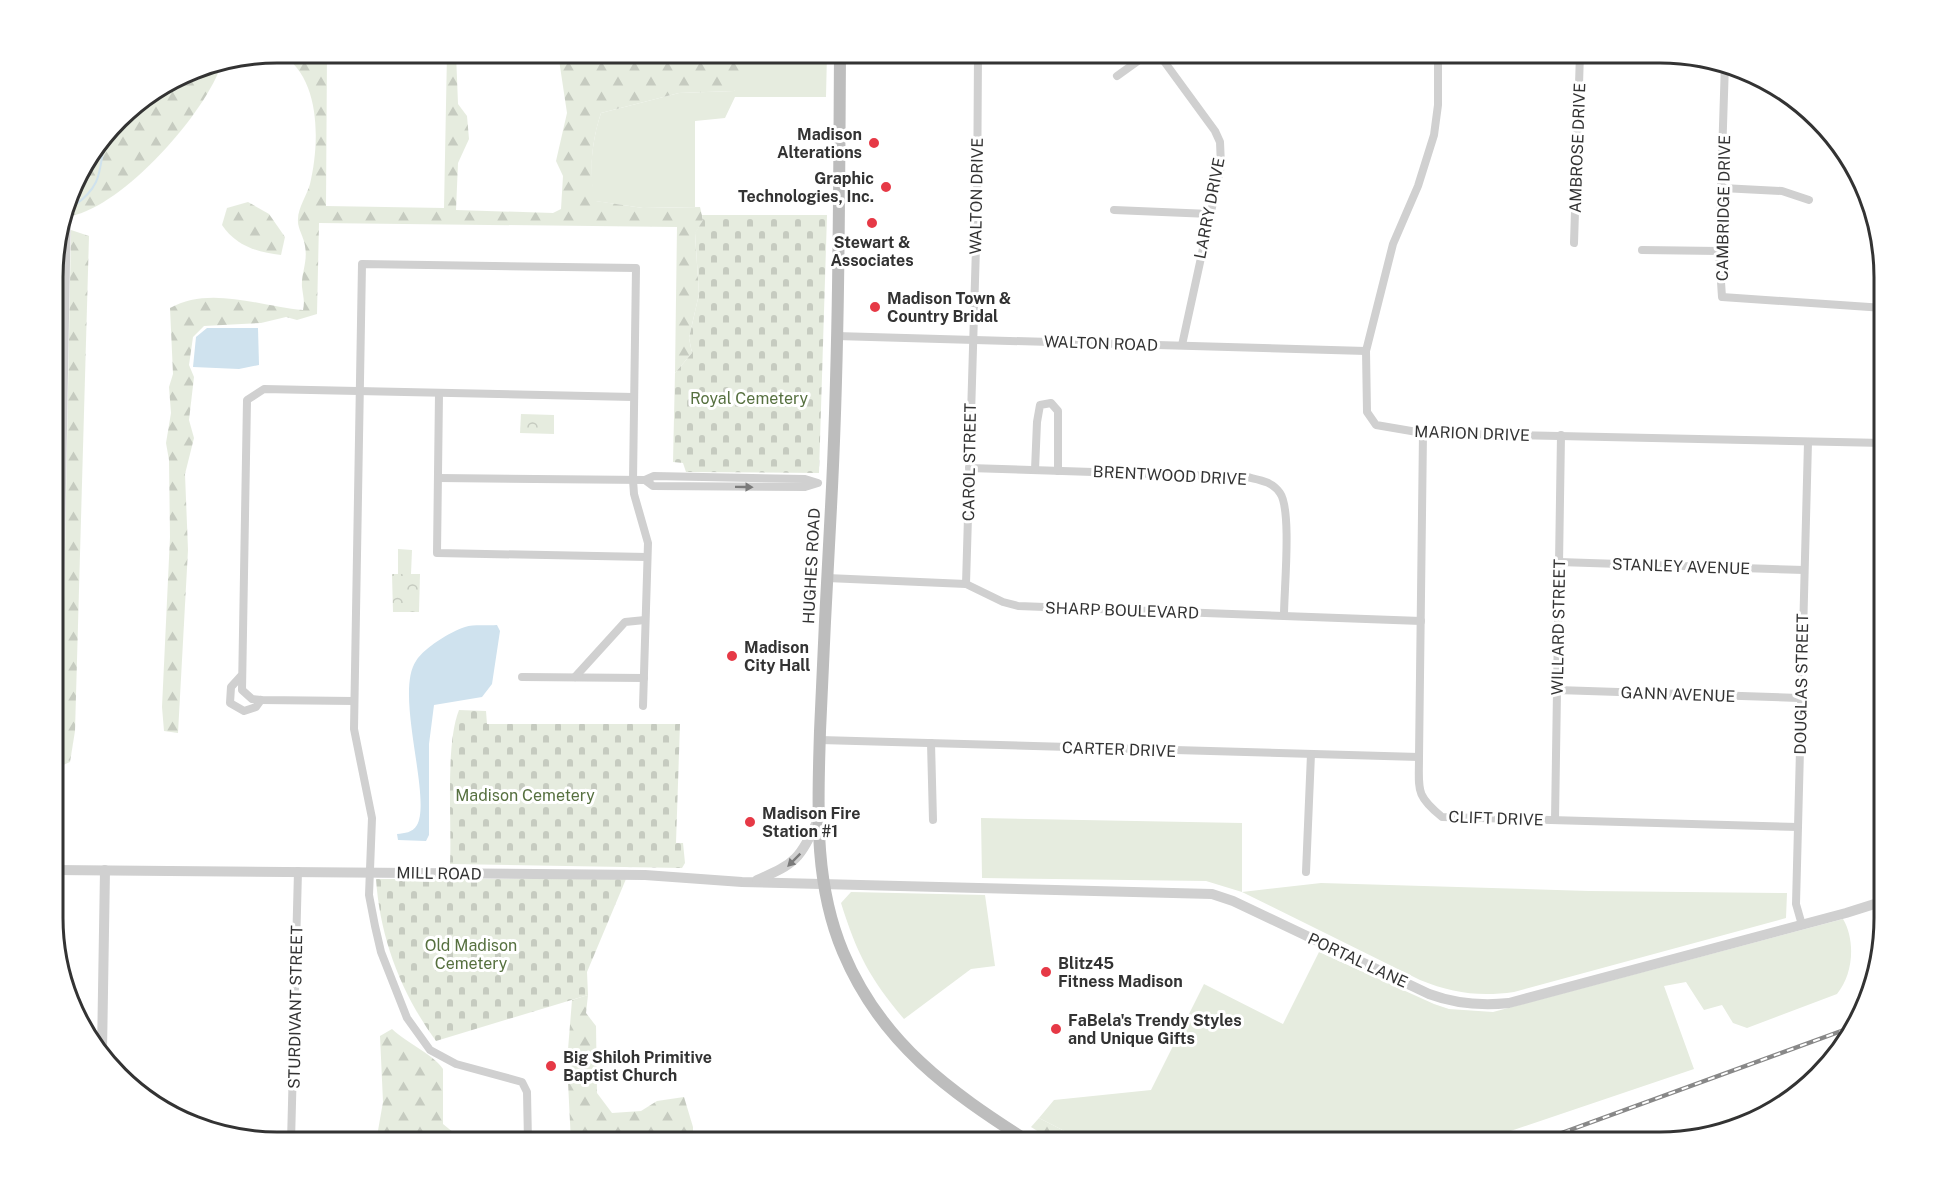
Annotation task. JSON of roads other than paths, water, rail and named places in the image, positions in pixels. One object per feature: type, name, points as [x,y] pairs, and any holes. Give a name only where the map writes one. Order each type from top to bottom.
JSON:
[{"type":"main road","name":"HUGHES ROAD","points":[[840,63],[832,483],[818,820],[824,884],[842,951],[869,1003],[886,1027],[938,1080],[1014,1132]]},
{"type":"street","name":"WALTON DRIVE","points":[[971,340],[977,213],[978,63]]},
{"type":"street","points":[[1117,76],[1134,63]]},
{"type":"street","name":"LARRY DRIVE","points":[[1166,63],[1215,131],[1220,142],[1221,166],[1182,345]]},
{"type":"street","name":"MARION DRIVE","points":[[1438,63],[1438,105],[1434,135],[1418,186],[1393,244],[1366,351],[1367,412],[1376,425],[1424,433],[1874,443]]},
{"type":"street","name":"AMBROSE DRIVE","points":[[1574,243],[1580,63]]},
{"type":"street","name":"CAMBRIDGE DRIVE","points":[[1725,73],[1719,251],[1722,297],[1874,307]]},
{"type":"street","points":[[1722,188],[1782,191],[1809,200]]},
{"type":"street","points":[[1114,210],[1210,214]]},
{"type":"street","points":[[63,428],[66,239]]},
{"type":"street","points":[[1642,250],[1719,251]]},
{"type":"street","points":[[528,1132],[527,1092],[522,1082],[444,1058],[430,1050],[412,1026],[381,952],[369,895],[372,818],[354,729],[362,264],[636,268],[633,480],[634,494],[648,543],[643,706]]},
{"type":"street","name":"WALTON ROAD","points":[[836,336],[1366,351]]},
{"type":"street","name":"CAROL STREET","points":[[966,584],[971,340]]},
{"type":"street","points":[[354,701],[261,700],[252,699],[242,690],[247,400],[264,389],[359,393],[633,397]]},
{"type":"street","points":[[439,394],[437,553],[647,557]]},
{"type":"street","points":[[1035,470],[1036,422],[1040,405],[1051,403],[1058,411],[1058,471]]},
{"type":"street","name":"CLIFT DRIVE","points":[[1424,433],[1419,757],[1419,784],[1423,802],[1442,817],[1798,827]]},
{"type":"street","name":"WILLARD STREET","points":[[1555,820],[1561,435]]},
{"type":"street","name":"DOUGLAS STREET","points":[[1802,925],[1796,904],[1799,698],[1808,442]]},
{"type":"street","name":"BRENTWOOD DRIVE","points":[[969,468],[1247,477],[1268,482],[1280,494],[1286,512],[1284,615]]},
{"type":"street","points":[[439,478],[645,480],[653,486],[712,482],[805,488],[818,483],[832,483]]},
{"type":"street","name":"STANLEY AVENUE","points":[[1559,562],[1804,570]]},
{"type":"street","name":"SHARP BOULEVARD","points":[[827,578],[966,584],[1003,602],[1018,606],[1421,621]]},
{"type":"street","points":[[575,677],[625,622],[645,620]]},
{"type":"street","points":[[242,676],[231,687],[230,703],[244,711],[256,706],[261,700]]},
{"type":"street","points":[[522,677],[644,678]]},
{"type":"street","name":"GANN AVENUE","points":[[1557,690],[1799,698]]},
{"type":"street","name":"CARTER DRIVE","points":[[820,740],[1419,757]]},
{"type":"street","points":[[932,743],[933,820]]},
{"type":"street","points":[[1306,872],[1311,754]]},
{"type":"street","points":[[753,882],[788,867],[797,859],[818,820]]},
{"type":"street","name":"MILL ROAD","points":[[63,870],[645,875],[824,884]]},
{"type":"street","points":[[102,1041],[105,870]]},
{"type":"street","name":"STURDIVANT STREET","points":[[291,1132],[298,871]]},
{"type":"street","name":"PORTAL LANE","points":[[824,884],[1212,894],[1233,901],[1428,994],[1447,1001],[1481,1005],[1509,1003],[1874,904]]},
{"type":"water","points":[[207,328],[258,328],[259,365],[239,369],[193,367],[196,337]]},
{"type":"water","points":[[497,625],[500,631],[492,684],[482,697],[434,705],[429,744],[429,835],[426,841],[398,840],[397,834],[415,828],[420,812],[420,792],[409,696],[410,676],[416,661],[432,645],[459,629]]},
{"type":"waterway","points":[[75,205],[91,191],[95,184],[103,153]]},
{"type":"railway","points":[[1564,1132],[1842,1031]]},
{"type":"place","name":"Madison Alterations","points":[[874,143]]},
{"type":"place","name":"Graphic Technologies, Inc.","points":[[886,187]]},
{"type":"place","name":"Stewart & Associates","points":[[872,223]]},
{"type":"place","name":"Madison Town & Country Bridal","points":[[875,307]]},
{"type":"place","name":"Madison City Hall","points":[[732,656]]},
{"type":"place","name":"Madison Fire Station #1","points":[[750,822]]},
{"type":"place","name":"Blitz45 Fitness Madison","points":[[1046,972]]},
{"type":"place","name":"FaBela's Trendy Styles and Unique Gifts","points":[[1056,1029]]},
{"type":"place","name":"Big Shiloh Primitive Baptist Church","points":[[551,1066]]},
{"type":"park label","name":"Royal Cemetery","points":[[749,398]]},
{"type":"park label","name":"Madison Cemetery","points":[[525,795]]},
{"type":"park label","name":"Old Madison Cemetery","points":[[471,954]]}]
